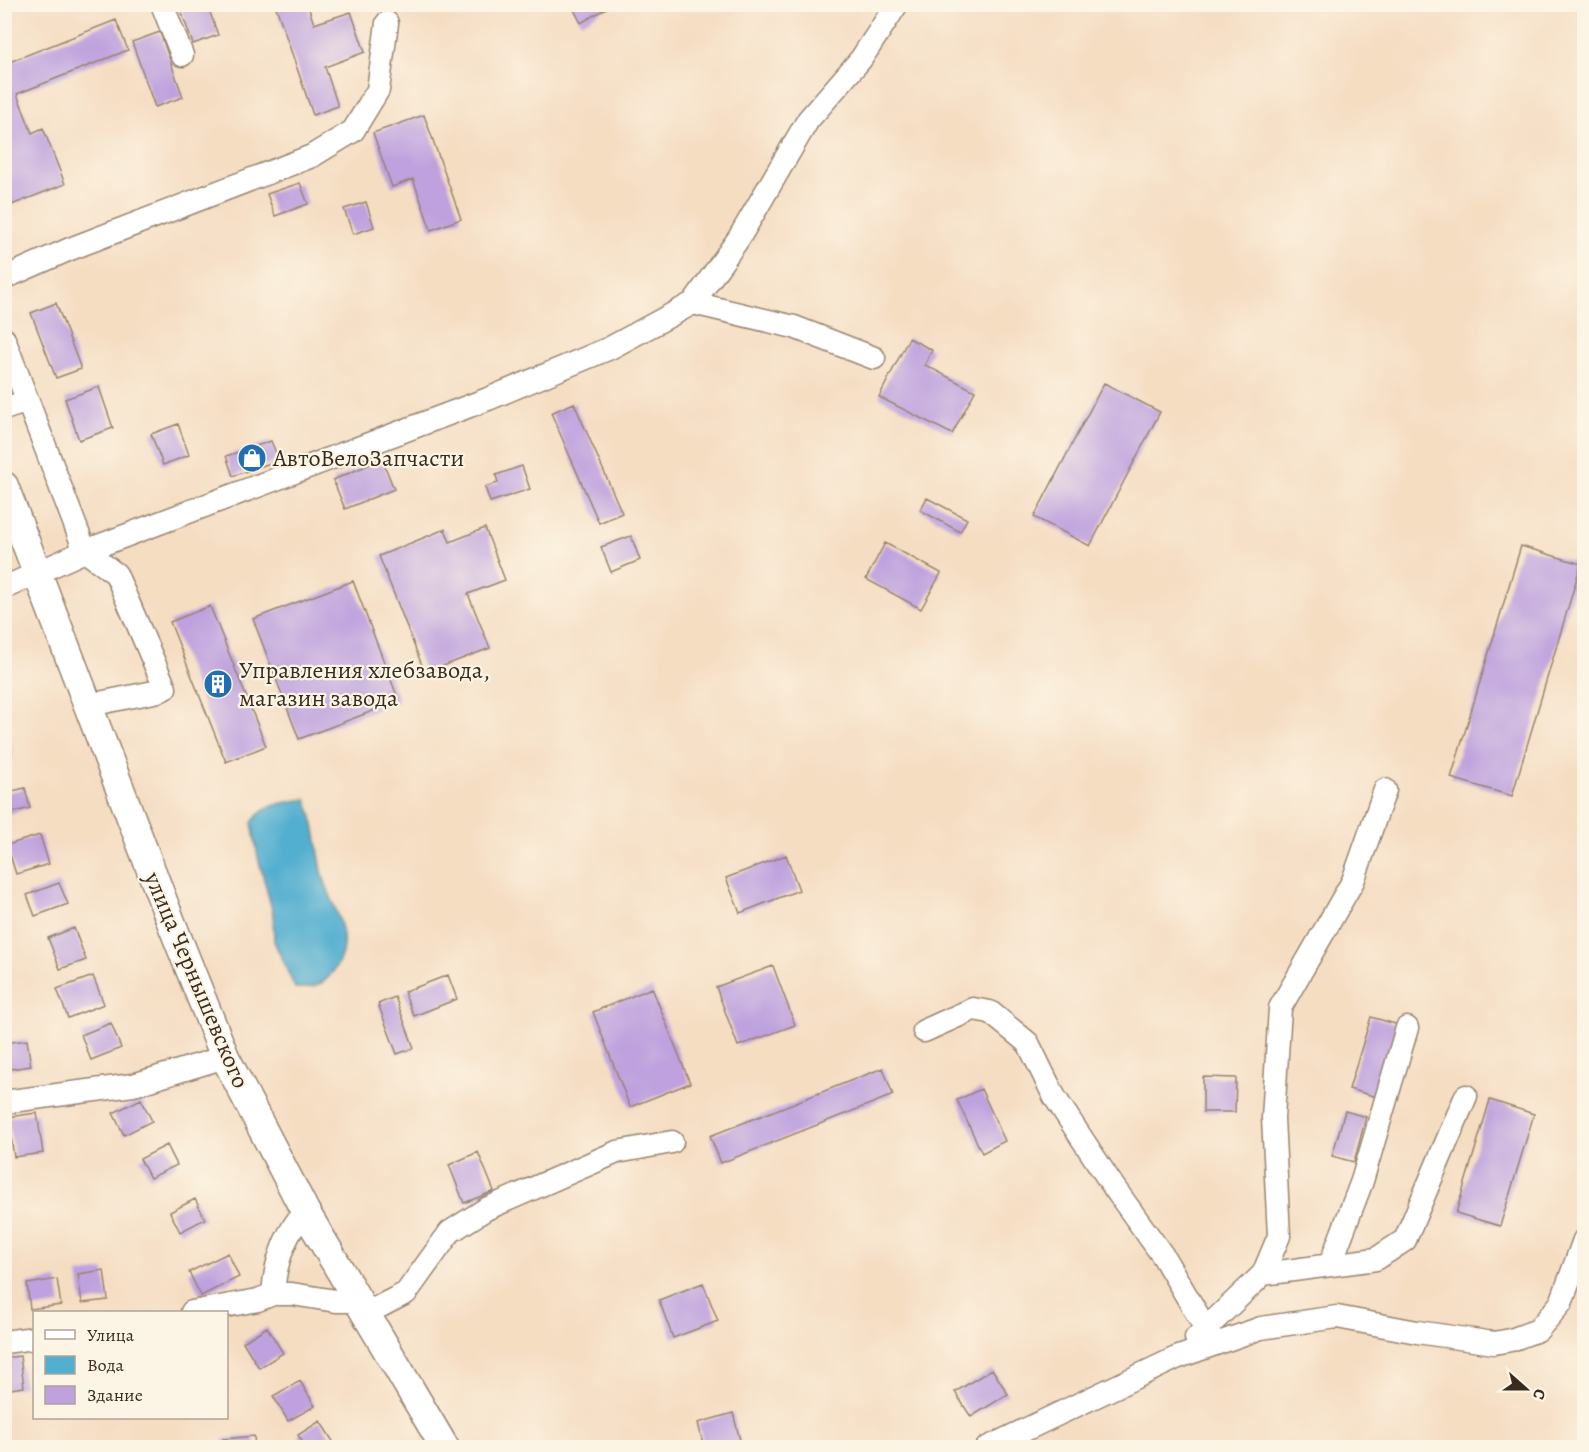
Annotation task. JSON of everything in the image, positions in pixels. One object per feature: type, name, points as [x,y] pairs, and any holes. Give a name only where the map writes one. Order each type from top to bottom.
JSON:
[{"type":"main road","name":"улица Чернышевского","points":[[4,486],[225,1057],[305,1211],[445,1448]]},
{"type":"street","points":[[162,4],[182,55]]},
{"type":"street","points":[[4,588],[85,551],[488,399],[610,348],[693,303],[739,238],[808,120],[861,59],[897,4]]},
{"type":"street","points":[[4,278],[70,249],[312,156],[353,131],[378,90],[387,22]]},
{"type":"street","points":[[693,303],[794,327],[874,358]]},
{"type":"street","points":[[4,339],[85,551],[116,574],[165,688],[89,705]]},
{"type":"street","points":[[4,409],[28,401]]},
{"type":"street","points":[[1176,1358],[1263,1274],[1279,1236],[1273,1118],[1280,1008],[1353,881],[1385,790]]},
{"type":"street","points":[[924,1030],[973,1009],[990,1012],[1028,1043],[1053,1096],[1163,1256],[1206,1329]]},
{"type":"street","points":[[1330,1265],[1362,1181],[1407,1028]]},
{"type":"street","points":[[4,1102],[133,1085],[225,1057]]},
{"type":"street","points":[[1263,1274],[1376,1259],[1405,1239],[1466,1096]]},
{"type":"street","points":[[198,1311],[258,1300],[273,1294],[292,1294],[361,1307],[406,1293],[450,1232],[486,1209],[617,1152],[672,1142]]},
{"type":"street","points":[[273,1294],[279,1258],[290,1231],[305,1211]]},
{"type":"street","points":[[987,1448],[1176,1358],[1261,1328],[1337,1317],[1494,1343],[1511,1340],[1538,1330],[1561,1303],[1584,1240]]},
{"type":"street","points":[[4,1342],[33,1338]]},
{"type":"water","points":[[306,799],[314,826],[322,871],[340,920],[343,945],[341,957],[326,980],[313,987],[295,988],[274,941],[273,913],[258,857],[252,823],[262,811],[282,803]]},
{"type":"building","points":[[189,4],[207,4],[218,35],[193,44],[180,8]]},
{"type":"building","points":[[275,4],[319,4],[309,9],[314,24],[351,12],[365,52],[325,67],[338,106],[313,115]]},
{"type":"building","points":[[571,4],[609,4],[610,6],[581,23]]},
{"type":"building","points":[[116,20],[128,50],[17,94],[32,133],[43,128],[65,184],[4,208],[4,64]]},
{"type":"building","points":[[160,32],[183,97],[155,107],[132,42]]},
{"type":"building","points":[[424,115],[461,219],[431,230],[413,179],[392,187],[373,133]]},
{"type":"building","points":[[300,183],[308,204],[275,216],[267,194]]},
{"type":"building","points":[[366,202],[374,227],[353,234],[344,209]]},
{"type":"building","points":[[56,303],[81,369],[56,378],[31,313]]},
{"type":"building","points":[[909,338],[932,350],[925,365],[975,391],[952,434],[879,397]]},
{"type":"building","points":[[1104,383],[1160,412],[1090,546],[1034,517]]},
{"type":"building","points":[[99,387],[113,428],[79,440],[65,399]]},
{"type":"building","points":[[574,403],[622,513],[599,523],[551,413]]},
{"type":"building","points":[[178,424],[189,455],[163,465],[151,434]]},
{"type":"building","name":"АвтоВелоЗапчасти","points":[[271,441],[279,460],[233,476],[226,456]]},
{"type":"building","points":[[382,459],[394,489],[345,509],[333,480]]},
{"type":"building","points":[[522,466],[530,489],[490,502],[485,487],[498,483],[496,475]]},
{"type":"building","points":[[927,498],[967,519],[960,532],[920,510]]},
{"type":"building","points":[[485,528],[505,580],[468,594],[490,648],[425,673],[379,556],[445,529],[450,542]]},
{"type":"building","points":[[631,536],[640,560],[611,572],[601,547]]},
{"type":"building","points":[[885,543],[941,573],[921,609],[866,579]]},
{"type":"building","points":[[1521,546],[1581,564],[1512,796],[1451,778]]},
{"type":"building","points":[[353,581],[399,701],[299,739],[253,619]]},
{"type":"building","name":"Управления хлебзавода, магазин завода","points":[[210,606],[266,746],[226,762],[170,622]]},
{"type":"building","points":[[4,732],[12,752],[4,755]]},
{"type":"building","points":[[25,788],[30,808],[4,815],[4,793]]},
{"type":"building","points":[[40,835],[49,864],[16,874],[7,845]]},
{"type":"building","points":[[786,855],[799,890],[740,913],[726,878]]},
{"type":"building","points":[[59,883],[68,904],[35,916],[27,895]]},
{"type":"building","points":[[74,928],[86,960],[60,969],[48,938]]},
{"type":"building","points":[[773,966],[795,1025],[738,1046],[716,987]]},
{"type":"building","points":[[448,975],[457,999],[414,1016],[404,992]]},
{"type":"building","points":[[93,976],[104,1004],[68,1018],[57,989]]},
{"type":"building","points":[[652,988],[690,1083],[630,1107],[593,1012]]},
{"type":"building","points":[[395,997],[414,1048],[397,1054],[378,1004]]},
{"type":"building","points":[[1371,1017],[1399,1025],[1377,1097],[1349,1089]]},
{"type":"building","points":[[111,1023],[121,1048],[91,1060],[81,1035]]},
{"type":"building","points":[[27,1040],[31,1066],[4,1070],[4,1043]]},
{"type":"building","points":[[883,1068],[893,1095],[721,1163],[710,1136]]},
{"type":"building","points":[[1203,1077],[1236,1078],[1235,1112],[1203,1112]]},
{"type":"building","points":[[981,1089],[1005,1141],[982,1153],[957,1100]]},
{"type":"building","points":[[141,1099],[152,1121],[124,1135],[113,1113]]},
{"type":"building","points":[[1490,1100],[1534,1114],[1500,1226],[1456,1213]]},
{"type":"building","points":[[1345,1111],[1366,1117],[1354,1162],[1332,1156]]},
{"type":"building","points":[[37,1113],[43,1153],[14,1157],[8,1117]]},
{"type":"building","points":[[167,1145],[177,1165],[150,1178],[140,1159]]},
{"type":"building","points":[[478,1152],[494,1191],[464,1203],[449,1165]]},
{"type":"building","points":[[195,1199],[205,1219],[180,1232],[170,1212]]},
{"type":"building","points":[[228,1253],[239,1277],[201,1296],[189,1272]]},
{"type":"building","points":[[104,1270],[108,1300],[82,1303],[78,1274]]},
{"type":"building","points":[[57,1279],[61,1305],[30,1309],[27,1284]]},
{"type":"building","points":[[703,1283],[718,1321],[673,1338],[659,1300]]},
{"type":"building","points":[[267,1327],[283,1353],[259,1368],[243,1342]]},
{"type":"building","points":[[20,1356],[24,1387],[4,1390],[4,1358]]},
{"type":"building","points":[[992,1369],[1008,1394],[971,1417],[955,1392]]},
{"type":"building","points":[[300,1381],[315,1406],[288,1421],[273,1396]]},
{"type":"building","points":[[733,1413],[742,1448],[704,1448],[698,1423]]},
{"type":"building","points":[[320,1421],[336,1446],[306,1448],[298,1435]]},
{"type":"building","points":[[254,1436],[255,1448],[224,1448],[223,1439]]},
{"type":"building","points":[[205,1443],[205,1448],[177,1448],[177,1446]]},
{"type":"place","name":"АвтоВелоЗапчасти","points":[[252,458]]},
{"type":"place","name":"Управления хлебзавода, магазин завода","points":[[218,684]]}]
